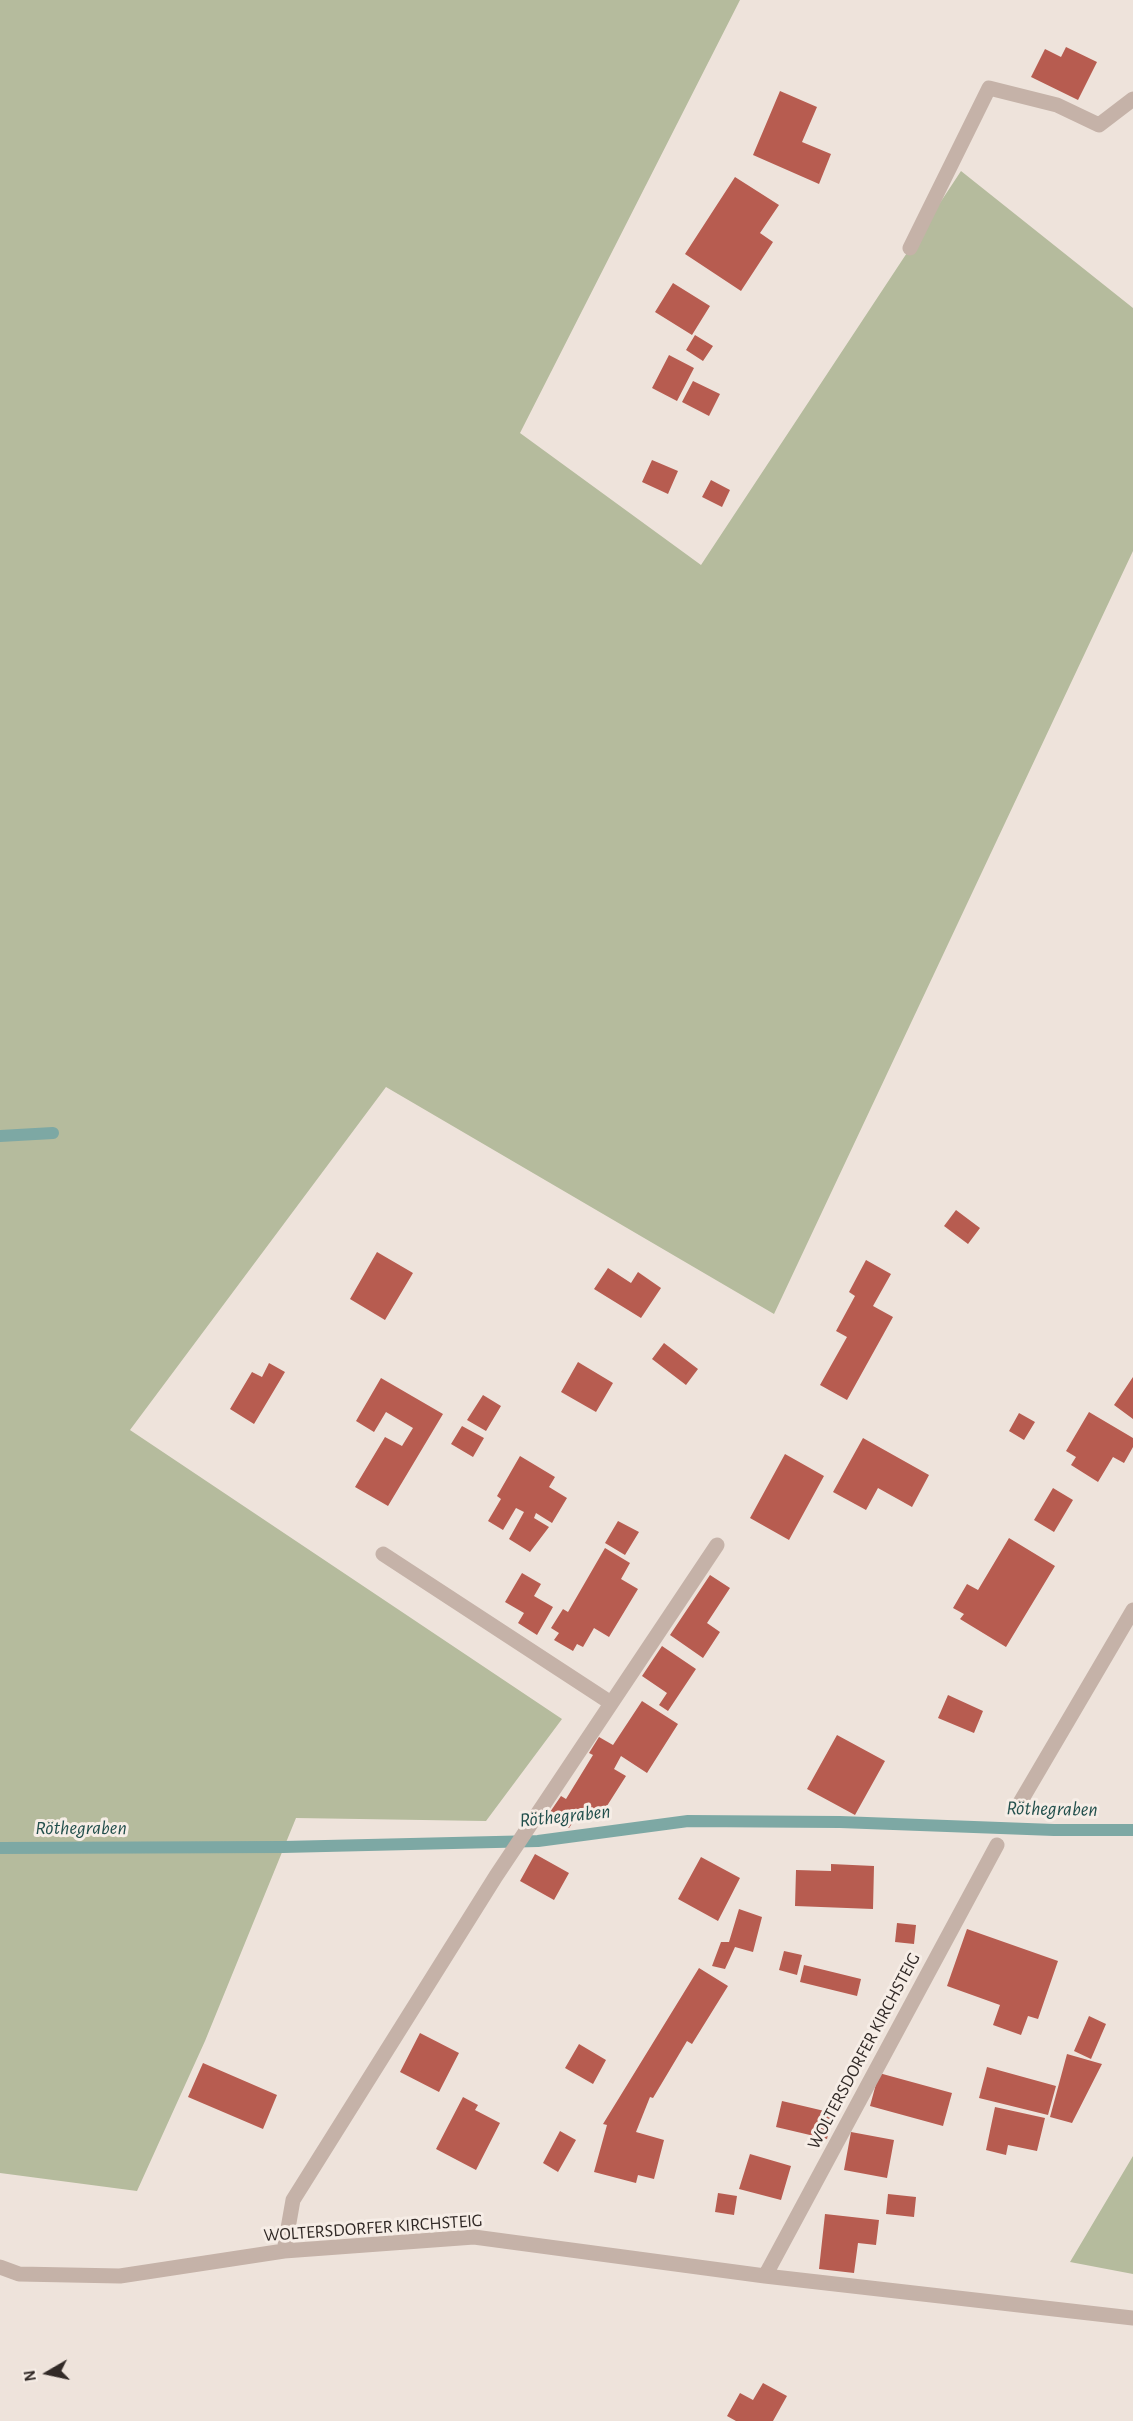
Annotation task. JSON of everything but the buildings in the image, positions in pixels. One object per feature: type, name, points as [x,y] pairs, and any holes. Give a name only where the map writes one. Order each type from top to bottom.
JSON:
[{"type":"street","points":[[910,248],[989,88],[1057,105],[1099,125],[1133,99]]},
{"type":"street","points":[[284,2251],[293,2200],[496,1876],[717,1545]]},
{"type":"street","points":[[383,1554],[611,1703]]},
{"type":"street","points":[[1018,1806],[1133,1610]]},
{"type":"street","name":"WOLTERSDORFER KIRCHSTEIG","points":[[765,2276],[997,1845]]},
{"type":"street","name":"WOLTERSDORFER KIRCHSTEIG","points":[[0,2267],[19,2274],[120,2276],[284,2251],[474,2236],[765,2276],[1133,2318]]},
{"type":"green space","points":[[0,0],[740,0],[520,433],[701,565],[961,171],[1133,308],[1133,551],[774,1314],[386,1087],[130,1430],[562,1719],[486,1821],[296,1818],[205,2041],[137,2191],[0,2173]]},
{"type":"green space","points":[[1133,2156],[1133,2274],[1070,2262]]},
{"type":"waterway","points":[[0,1136],[53,1133]]},
{"type":"waterway","name":"Röthegraben","points":[[0,1848],[283,1847],[538,1841],[688,1821],[840,1822],[1054,1830],[1133,1830]]}]
